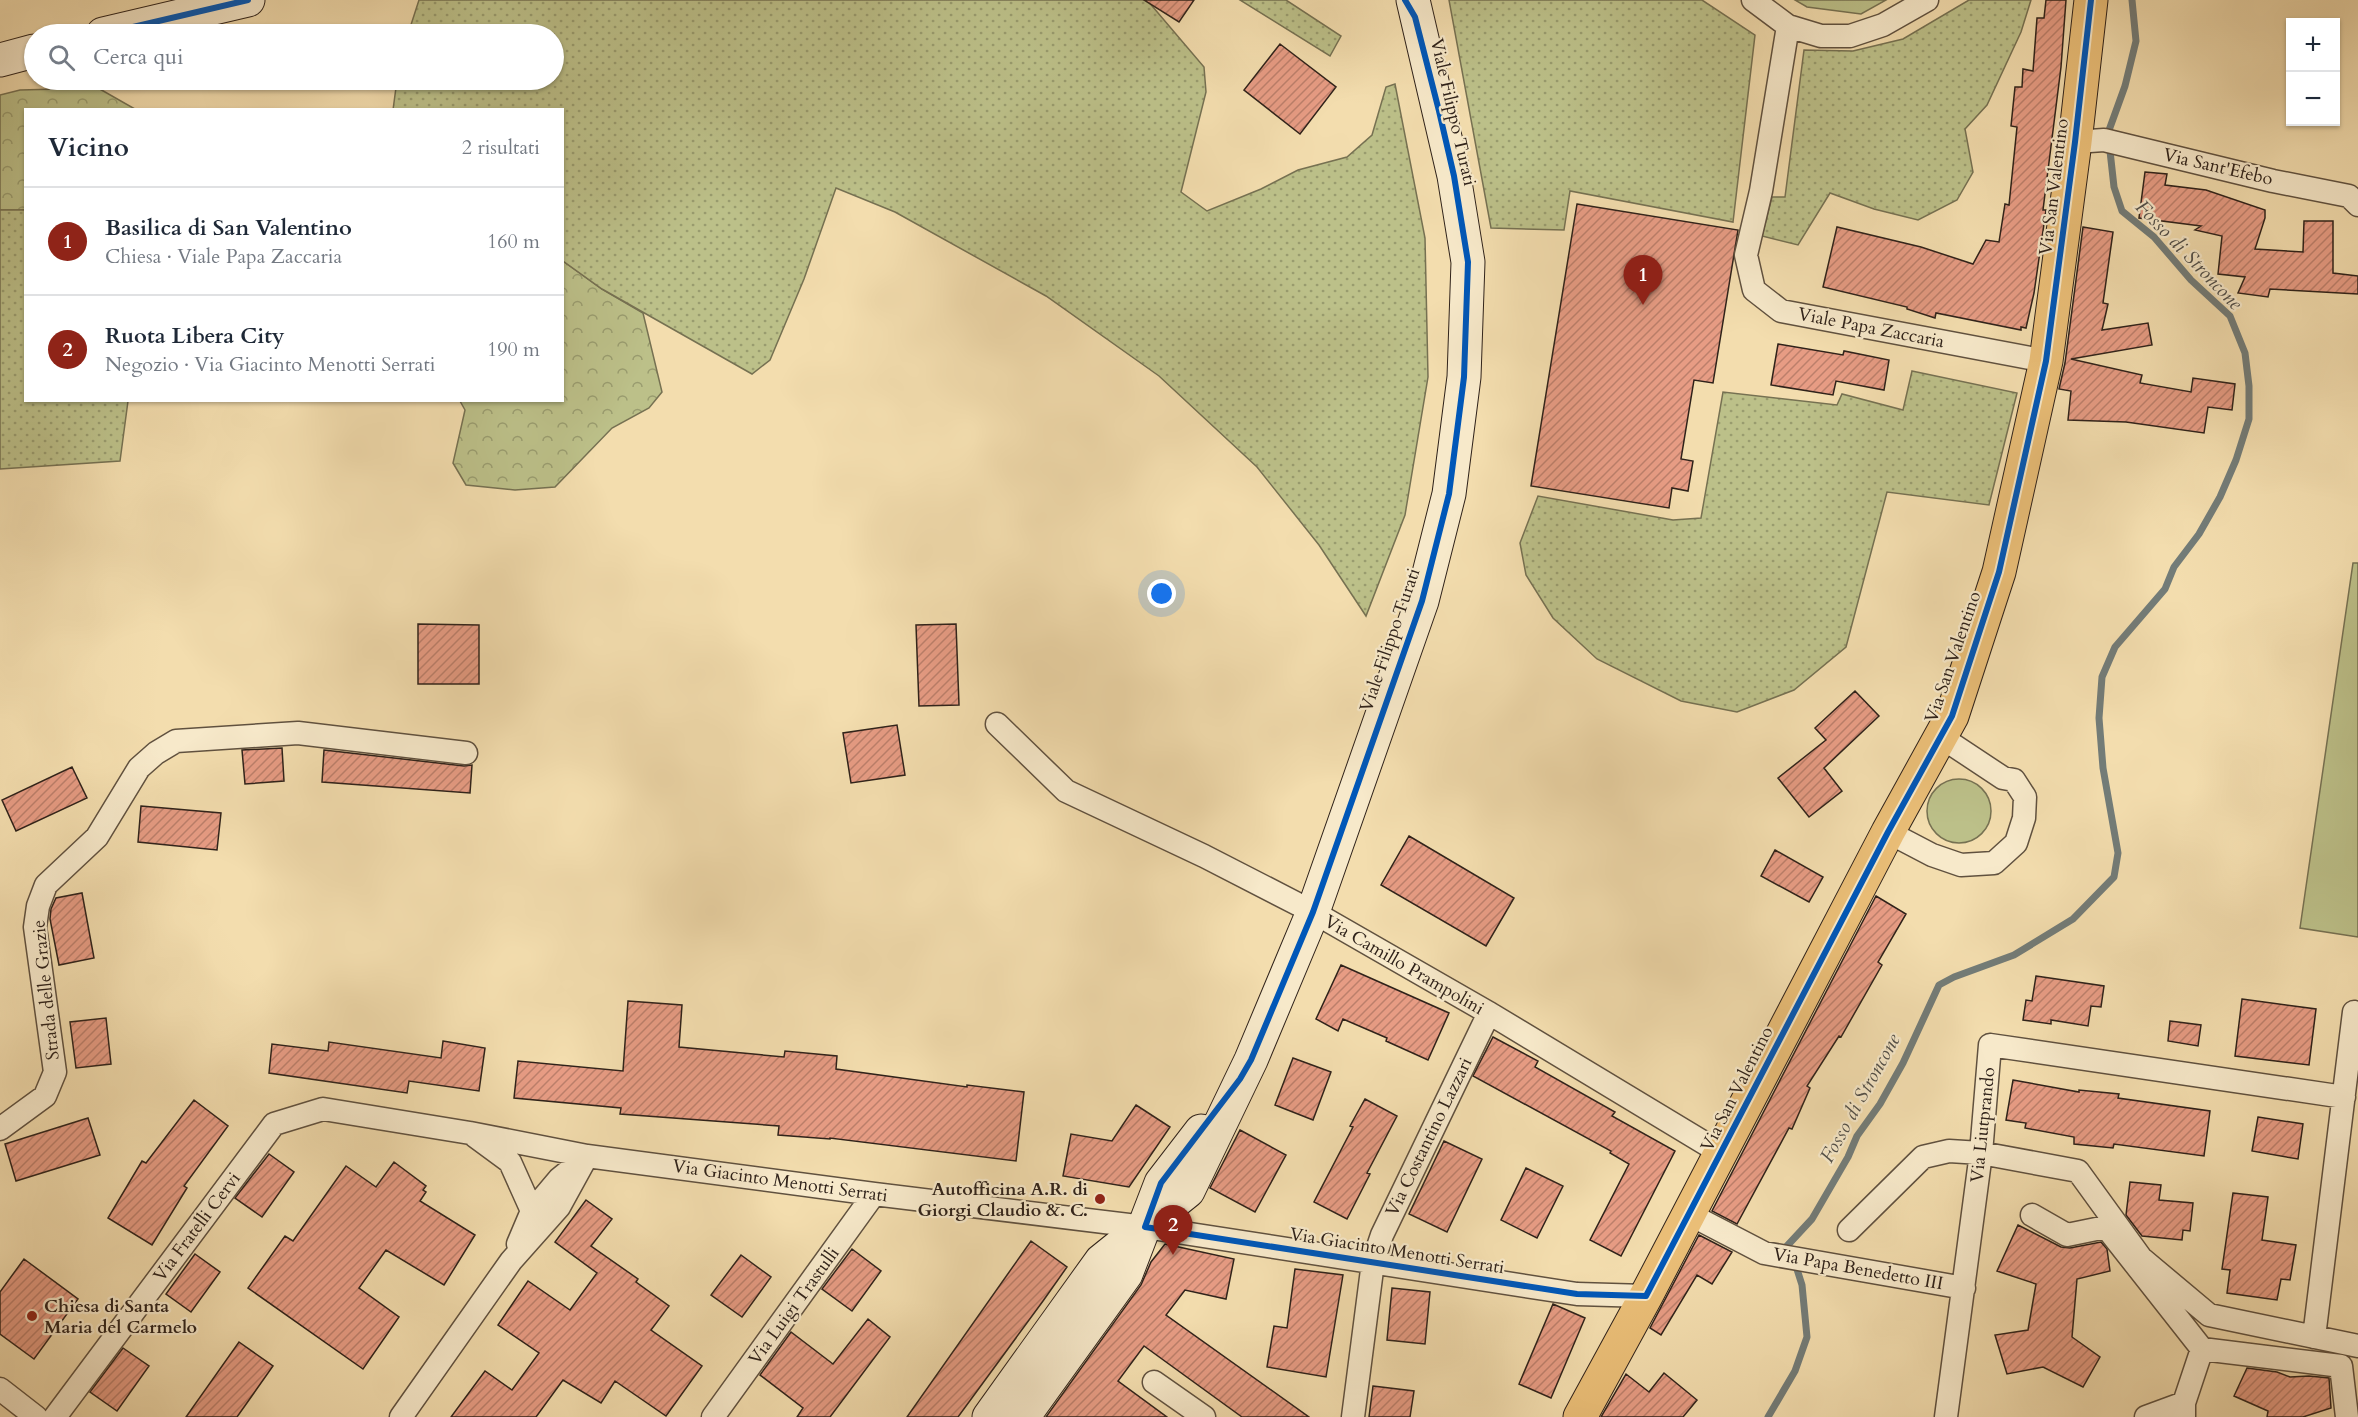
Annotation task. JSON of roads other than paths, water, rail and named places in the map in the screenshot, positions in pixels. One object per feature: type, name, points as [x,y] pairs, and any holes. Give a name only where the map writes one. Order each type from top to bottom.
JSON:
[{"type":"main road","name":"Via San Valentino","points":[[1580,1417],[1646,1296],[1888,832],[1952,717],[1999,572],[2046,361],[2090,141],[2091,0]]},
{"type":"street","points":[[146,24],[248,0]]},
{"type":"street","points":[[1753,0],[1788,26],[1821,36],[1850,36],[1883,25],[1927,0]]},
{"type":"street","name":"Viale Filippo Turati","points":[[1023,1417],[1126,1274],[1161,1183],[1240,1079],[1251,1060],[1312,912],[1422,602],[1449,494],[1464,377],[1468,262],[1454,176],[1411,6]]},
{"type":"street","name":"Viale Papa Zaccaria","points":[[1788,26],[1761,191],[1746,255],[1754,290],[1781,311],[2046,361]]},
{"type":"street","points":[[0,60],[24,54]]},
{"type":"street","name":"Via Sant'Efebo","points":[[2090,141],[2158,153],[2355,198]]},
{"type":"street","name":"Via Camillo Prampolini","points":[[997,724],[1066,791],[1204,856],[1312,912],[1489,1013],[1721,1153]]},
{"type":"street","name":"Strada delle Grazie","points":[[0,1129],[45,1096],[55,1072],[35,927],[38,906],[46,885],[97,837],[139,768],[156,753],[177,741],[298,734],[466,753]]},
{"type":"street","points":[[1888,832],[1932,855],[1961,865],[1994,863],[2016,843],[2024,818],[2025,797],[2014,780],[2003,778],[1941,737]]},
{"type":"street","points":[[2314,1337],[2354,1012]]},
{"type":"street","name":"Via Costantino Lazzari","points":[[1353,1417],[1373,1262],[1382,1235],[1489,1013]]},
{"type":"street","name":"Via Liutprando","points":[[1946,1417],[1981,1153],[1990,1045],[2344,1097]]},
{"type":"street","name":"Via Giacinto Menotti Serrati","points":[[274,1124],[323,1109],[470,1133],[587,1156],[1145,1227],[1577,1294],[1646,1296]]},
{"type":"street","name":"Via Fratelli Cervi","points":[[55,1417],[274,1124]]},
{"type":"street","points":[[470,1133],[510,1162],[532,1211]]},
{"type":"street","name":"Via Papa Benedetto III","points":[[1850,1230],[1923,1157],[1949,1151],[1981,1153],[2078,1171],[2141,1258],[2209,1315],[2358,1347]]},
{"type":"street","points":[[511,1261],[532,1211],[559,1179],[587,1156]]},
{"type":"street","points":[[401,1417],[511,1261],[559,1207],[587,1156]]},
{"type":"street","name":"Via Luigi Trastulli","points":[[713,1417],[874,1194]]},
{"type":"street","name":"Via Papa Benedetto III","points":[[1689,1214],[1764,1253],[1964,1287]]},
{"type":"street","points":[[2032,1215],[2067,1235],[2106,1227],[2202,1349],[2341,1366],[2347,1417]]},
{"type":"street","points":[[989,1417],[1101,1261],[1145,1227]]},
{"type":"street","points":[[2146,1417],[2184,1410],[2202,1349]]},
{"type":"street","points":[[1154,1382],[1204,1417]]},
{"type":"street","points":[[0,1389],[36,1417]]},
{"type":"waterway","name":"Fosso di Stroncone","points":[[1790,1253],[1786,1247],[1812,1219],[1848,1157],[1857,1136],[1880,1104],[1903,1063],[1939,985],[1954,977],[2014,955],[2073,919],[2114,877],[2118,853],[2103,768],[2099,718],[2102,677],[2115,647],[2165,589],[2174,567],[2199,534],[2220,497],[2236,460],[2249,419],[2249,386],[2245,353],[2230,316],[2191,280],[2154,237],[2122,211],[2114,187],[2108,133],[2125,86],[2136,41],[2132,0]]},
{"type":"waterway","name":"Fosso di Stroncone","points":[[1768,1417],[1795,1371],[1807,1337],[1802,1285],[1795,1263]]},
{"type":"place","name":"Basilica di San Valentino","points":[[1643,305]]},
{"type":"place","name":"Autofficina A.R. di Giorgi Claudio &. C.","points":[[1100,1199]]},
{"type":"place","name":"Ruota Libera City","points":[[1173,1255]]},
{"type":"place","name":"Chiesa di Santa Maria del Carmelo","points":[[32,1316]]}]
